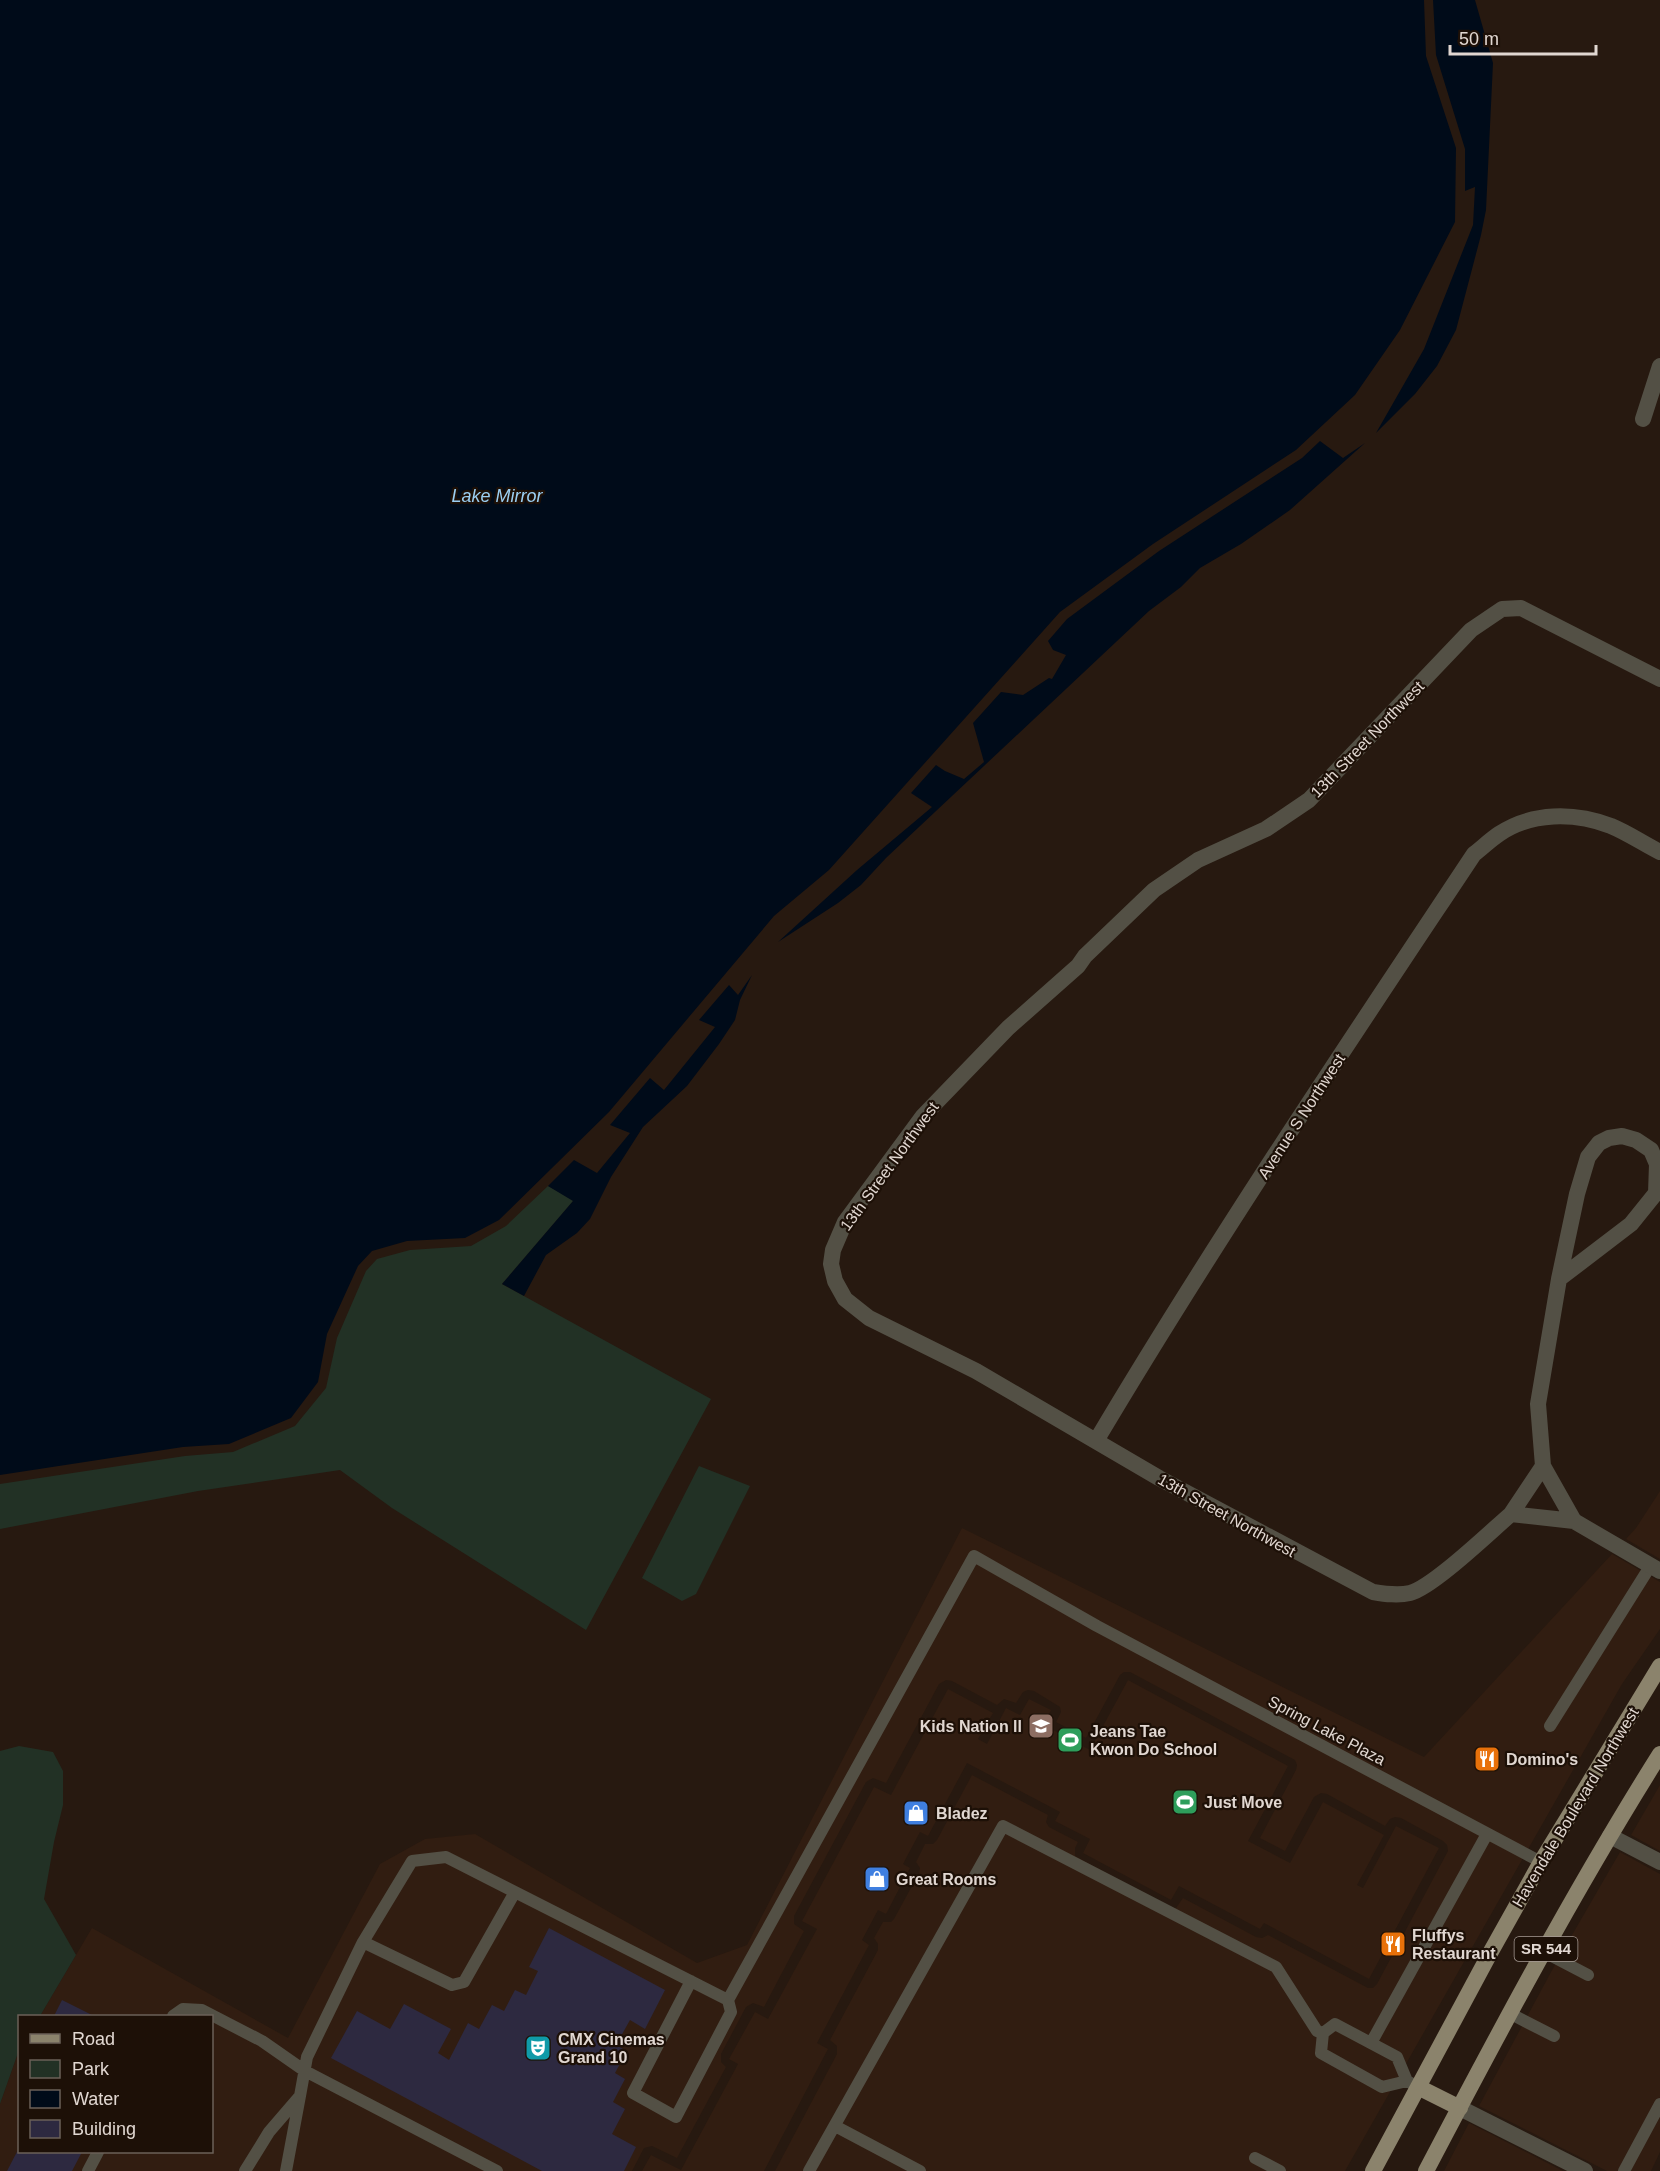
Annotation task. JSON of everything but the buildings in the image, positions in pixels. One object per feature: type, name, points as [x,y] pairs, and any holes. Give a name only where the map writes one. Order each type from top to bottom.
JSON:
[{"type":"main road","name":"Havendale Boulevard Northwest","points":[[1373,2171],[1413,2084],[1541,1862],[1660,1666]]},
{"type":"main road","name":"SR 544","points":[[1426,2171],[1544,1952],[1660,1754]]},
{"type":"main road","points":[[1413,2084],[1460,2108]]},
{"type":"street","points":[[1643,419],[1659,373]]},
{"type":"street","name":"13th Street Northwest","points":[[1543,1466],[1511,1514],[1428,1585],[1410,1593],[1393,1595],[1373,1592],[1160,1478],[976,1371],[858,1311],[845,1299],[832,1270],[833,1250],[845,1222],[923,1116],[1008,1028],[1078,966],[1085,956],[1154,890],[1198,860],[1266,829],[1309,800],[1464,637],[1484,619],[1502,609],[1521,608],[1660,679]]},
{"type":"street","name":"Avenue S Northwest","points":[[1096,1441],[1162,1328],[1474,854],[1499,834],[1534,819],[1566,816],[1611,826],[1660,852]]},
{"type":"street","points":[[1559,1280],[1631,1224],[1656,1192],[1657,1164],[1651,1150],[1636,1140],[1622,1137],[1609,1138],[1599,1143],[1588,1157],[1577,1194],[1559,1280],[1538,1404],[1543,1466],[1574,1521]]},
{"type":"street","points":[[1511,1514],[1574,1521],[1655,1568]]},
{"type":"street","points":[[1610,1836],[1660,1862]]},
{"type":"street","points":[[1460,2108],[1585,2171]]},
{"type":"lane","name":"Spring Lake Plaza","points":[[729,2000],[974,1556],[1097,1626],[1541,1862]]},
{"type":"lane","points":[[1550,1726],[1655,1568]]},
{"type":"lane","points":[[809,2171],[1004,1826],[1276,1966],[1317,2031],[1323,2033]]},
{"type":"lane","points":[[1371,2043],[1487,1834]]},
{"type":"lane","points":[[286,2171],[307,2057],[363,1942],[412,1861],[446,1857],[692,1981],[729,2000],[731,2012],[676,2117],[633,2093],[692,1981]]},
{"type":"lane","points":[[363,1942],[452,1985],[464,1982],[515,1892]]},
{"type":"lane","points":[[1544,1952],[1588,1976]]},
{"type":"lane","points":[[174,2015],[183,2009],[202,2010],[212,2015]]},
{"type":"lane","points":[[1511,2014],[1554,2036]]},
{"type":"lane","points":[[213,2016],[262,2041],[305,2071],[497,2171]]},
{"type":"lane","points":[[1335,2024],[1397,2057],[1413,2084],[1382,2087],[1322,2053],[1323,2033],[1335,2024]]},
{"type":"lane","points":[[246,2171],[269,2132],[300,2096]]},
{"type":"lane","points":[[1624,2171],[1660,2104]]},
{"type":"lane","points":[[835,2126],[920,2171]]},
{"type":"lane","points":[[88,2171],[97,2153]]},
{"type":"lane","points":[[1255,2158],[1280,2171]]},
{"type":"shaded area","points":[[1660,1491],[1660,1559],[1626,1539],[1636,1528]]},
{"type":"shaded area","points":[[962,1528],[1424,1757],[1612,1554],[1660,1582],[1660,1629],[1622,1684],[1345,2171],[775,2171],[837,2054],[837,2046],[830,2040],[878,1950],[878,1944],[874,1938],[883,1922],[891,1922],[894,1919],[919,1873],[920,1868],[916,1862],[925,1844],[933,1844],[937,1840],[972,1775],[1048,1815],[1046,1822],[1049,1827],[1078,1842],[1075,1856],[1170,1908],[1176,1908],[1183,1898],[1256,1937],[1262,1938],[1268,1935],[1368,1988],[1373,1988],[1377,1984],[1448,1851],[1447,1845],[1401,1818],[1390,1819],[1385,1826],[1327,1794],[1321,1793],[1314,1797],[1285,1851],[1260,1838],[1296,1770],[1295,1760],[1130,1672],[1124,1672],[1120,1675],[1086,1738],[1056,1722],[1061,1712],[1060,1707],[1034,1691],[1023,1692],[1016,1703],[1004,1699],[997,1705],[952,1681],[946,1680],[939,1684],[886,1783],[873,1778],[866,1782],[794,1916],[794,1924],[804,1931],[764,2007],[753,2003],[746,2007],[721,2054],[721,2062],[726,2067],[677,2158],[652,2146],[644,2148],[632,2171],[0,2171],[0,2104],[18,2053],[18,2153],[213,2153],[213,2015],[41,2015],[92,1928],[288,2038],[380,1864],[425,1839],[475,1834],[697,1963],[747,1945]]},
{"type":"shaded area","points":[[1128,1680],[1288,1766],[1248,1841],[1290,1863],[1323,1802],[1384,1835],[1357,1885],[1363,1888],[1396,1826],[1439,1848],[1369,1979],[1264,1923],[1260,1929],[1179,1886],[1171,1900],[1083,1853],[1090,1839],[1055,1821],[1060,1812],[967,1763],[928,1836],[920,1832],[903,1864],[910,1868],[886,1914],[878,1910],[862,1940],[869,1945],[817,2043],[828,2049],[764,2171],[642,2171],[651,2155],[681,2170],[738,2064],[729,2059],[755,2012],[768,2019],[817,1929],[802,1921],[874,1787],[891,1795],[948,1689],[993,1713],[978,1739],[987,1744],[1006,1708],[1020,1715],[1029,1699],[1051,1710],[1044,1725],[1090,1750]]},
{"type":"shaded area","points":[[1660,1785],[1660,1851],[1631,1835]]},
{"type":"shaded area","points":[[1620,1852],[1660,1874],[1660,2152],[1651,2171],[1607,2171],[1479,2106],[1557,1961]]},
{"type":"shaded area","points":[[1469,2123],[1522,2150],[1563,2171],[1444,2171]]},
{"type":"green space","points":[[548,1186],[574,1200],[502,1284],[711,1399],[586,1630],[392,1508],[340,1470],[198,1491],[0,1529],[0,1484],[185,1456],[233,1452],[295,1426],[326,1388],[337,1338],[366,1271],[377,1259],[410,1250],[471,1246],[506,1226]]},
{"type":"green space","points":[[699,1466],[750,1486],[696,1594],[682,1601],[642,1578]]},
{"type":"green space","points":[[19,1746],[53,1752],[63,1771],[63,1805],[44,1899],[76,1955],[41,2015],[18,2015],[18,2053],[0,2104],[0,1751]]},
{"type":"water","name":"Lake Mirror","points":[[0,0],[1424,0],[1426,56],[1456,148],[1455,222],[1400,330],[1355,395],[1296,450],[1153,544],[1060,612],[829,870],[774,916],[609,1112],[499,1220],[465,1238],[407,1241],[372,1251],[358,1266],[327,1334],[318,1382],[291,1418],[229,1444],[183,1447],[0,1475]]},
{"type":"water","points":[[1433,0],[1475,0],[1493,63],[1486,210],[1456,330],[1437,366],[1415,394],[1376,433],[1424,349],[1473,225],[1475,187],[1465,191],[1465,149],[1436,55]]},
{"type":"water","points":[[1320,441],[1343,458],[1365,443],[1290,510],[1241,544],[1200,568],[1181,587],[1149,611],[886,858],[861,885],[838,903],[778,942],[857,870],[932,807],[911,793],[936,765],[964,779],[984,762],[973,723],[1001,692],[1023,695],[1049,678],[1052,679],[1066,655],[1053,650],[1048,641],[1067,619],[1159,551],[1302,458]]},
{"type":"water","points":[[752,975],[740,1000],[735,1020],[687,1086],[643,1127],[611,1177],[590,1219],[577,1233],[546,1255],[524,1296],[502,1284],[573,1201],[548,1186],[574,1160],[597,1173],[630,1133],[610,1125],[650,1078],[664,1090],[715,1027],[699,1020],[729,985],[738,995]]},
{"type":"place","name":"Kids Nation ll","points":[[1041,1726]]},
{"type":"place","name":"Jeans Tae Kwon Do School","points":[[1070,1740]]},
{"type":"place","name":"Domino's","points":[[1487,1759]]},
{"type":"place","name":"Just Move","points":[[1185,1802]]},
{"type":"place","name":"Bladez","points":[[916,1813]]},
{"type":"place","name":"Great Rooms","points":[[877,1879]]},
{"type":"place","name":"Fluffys Restaurant","points":[[1393,1944]]},
{"type":"place","name":"CMX Cinemas Grand 10","points":[[538,2048]]}]
